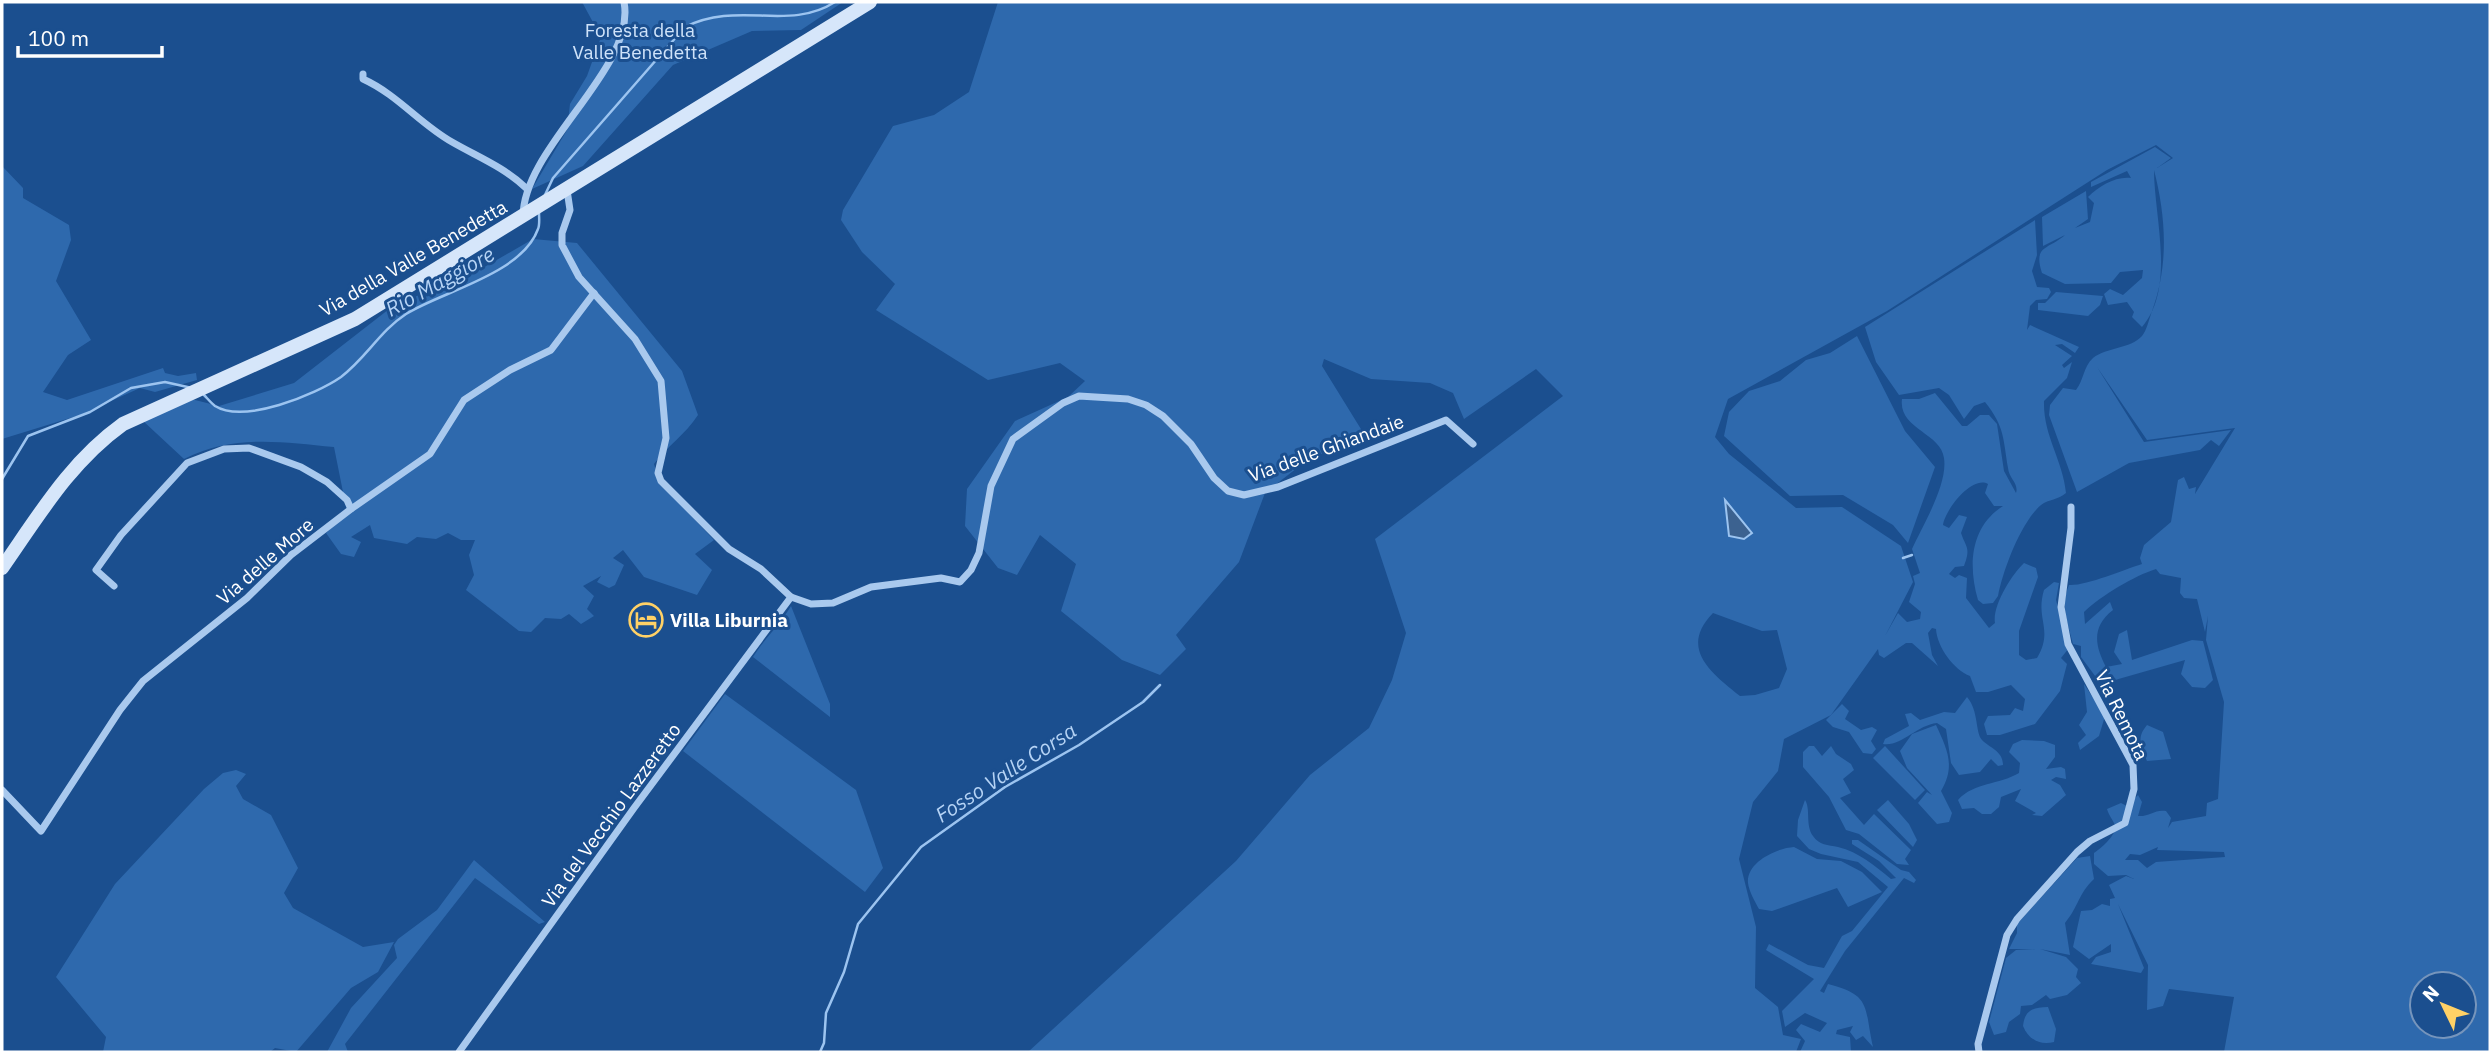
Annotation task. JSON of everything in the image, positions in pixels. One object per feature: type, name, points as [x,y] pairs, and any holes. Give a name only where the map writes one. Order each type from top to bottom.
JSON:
[{"type":"main road","name":"Via della Valle Benedetta","points":[[2,568],[71,468],[96,444],[147,411],[355,319],[870,2]]},
{"type":"street","points":[[527,214],[526,188],[569,116],[594,88],[610,60],[622,31],[624,2]]},
{"type":"street","name":"Via della Valle Benedetta","points":[[363,74],[363,79],[396,97],[452,142],[485,158],[526,188]]},
{"type":"street","points":[[567,190],[570,210],[562,233],[562,244],[579,277],[635,339],[661,381],[666,438],[658,473],[661,481],[729,549],[761,569],[791,597]]},
{"type":"street","points":[[114,586],[96,570],[121,535],[187,463],[224,449],[249,448],[301,467],[327,482],[347,500],[352,509],[430,454],[464,400],[510,370],[551,350],[594,293]]},
{"type":"street","name":"Via delle Ghiandaie","points":[[791,597],[811,604],[833,603],[871,587],[941,578],[960,582],[971,570],[979,553],[992,486],[1013,439],[1063,402],[1079,396],[1128,400],[1146,405],[1163,416],[1191,444],[1214,478],[1227,491],[1244,495],[1278,486],[1446,420],[1473,444]]},
{"type":"street","name":"Via Remota","points":[[1979,1052],[1978,1044],[2007,934],[2017,919],[2077,852],[2090,841],[2125,823],[2134,789],[2133,765],[2068,644],[2061,607],[2071,507]]},
{"type":"street","name":"Via delle More","points":[[2,790],[41,831],[120,710],[143,681],[247,598],[291,555],[352,509]]},
{"type":"street","name":"Via del Vecchio Lazzeretto","points":[[458,1052],[791,597]]},
{"type":"green space","name":"Foresta della Valle Benedetta","points":[[582,2],[843,2],[801,30],[752,31],[673,65],[583,166],[532,189],[567,130],[570,104],[587,76],[601,37]]},
{"type":"green space","points":[[998,2],[2490,2],[2490,1052],[2224,1052],[2234,997],[2169,989],[2163,1006],[2147,1010],[2148,965],[2118,904],[2144,968],[2141,973],[2091,964],[2096,957],[2111,952],[2111,944],[2089,959],[2073,947],[2081,911],[2092,910],[2102,904],[2110,906],[2110,899],[2115,898],[2109,885],[2126,876],[2134,879],[2126,875],[2108,876],[2094,864],[2094,853],[2108,841],[2115,829],[2107,809],[2121,803],[2127,806],[2138,795],[2142,802],[2138,816],[2166,811],[2171,818],[2168,828],[2172,822],[2206,816],[2207,803],[2218,799],[2224,702],[2206,640],[2208,616],[2205,632],[2197,599],[2184,598],[2180,593],[2181,578],[2160,574],[2156,569],[2138,576],[2084,612],[2085,624],[2110,602],[2113,610],[2101,623],[2097,637],[2099,652],[2106,667],[2122,664],[2114,652],[2119,634],[2127,630],[2132,660],[2192,640],[2203,641],[2213,680],[2205,688],[2192,687],[2181,674],[2185,660],[2101,684],[2081,657],[2081,646],[2073,644],[2065,607],[2069,585],[2095,580],[2142,564],[2140,558],[2144,545],[2171,522],[2178,480],[2184,477],[2189,489],[2196,487],[2195,494],[2235,428],[2147,440],[2097,367],[2144,442],[2231,430],[2219,446],[2211,440],[2200,450],[2129,463],[2077,492],[2049,415],[2050,405],[2063,388],[2076,390],[2093,358],[2142,336],[2152,312],[2142,327],[2132,317],[2134,312],[2127,302],[2108,305],[2104,294],[2110,289],[2123,295],[2142,278],[2143,270],[2120,272],[2111,283],[2065,284],[2042,273],[2039,257],[2041,253],[2065,235],[2043,246],[2042,217],[2086,191],[2088,219],[2075,228],[2090,222],[2094,203],[2088,197],[2108,183],[2131,178],[2127,171],[2091,187],[2091,182],[2155,147],[2171,158],[2157,168],[2173,158],[2156,145],[2107,170],[1887,311],[1728,399],[1715,437],[1729,454],[1796,508],[1842,507],[1901,546],[1913,582],[1885,636],[1898,613],[1907,622],[1920,619],[1921,612],[1909,602],[1915,584],[1913,576],[1920,573],[1912,549],[1939,492],[1944,458],[1936,442],[1906,417],[1902,399],[1919,399],[1935,393],[1962,426],[1967,426],[1980,415],[1989,415],[1997,424],[2004,471],[2016,493],[2016,486],[2009,472],[2000,426],[1985,402],[1974,406],[1964,419],[1949,395],[1939,388],[1899,395],[1876,362],[1865,327],[2035,220],[2037,255],[2032,271],[2037,287],[2049,288],[2051,292],[2047,299],[2036,300],[2030,306],[2027,330],[2030,325],[2079,347],[2075,353],[2062,344],[2055,345],[2072,356],[2062,365],[2064,368],[2072,362],[2067,378],[2044,401],[2047,426],[2066,493],[2041,505],[2027,523],[2014,547],[1998,596],[1993,603],[1983,604],[1978,600],[1973,574],[1974,548],[1978,536],[1992,515],[2003,506],[1994,506],[1985,493],[1988,484],[1982,483],[1967,489],[1954,503],[1943,525],[1949,528],[1959,515],[1967,517],[1961,533],[1967,548],[1966,560],[1964,566],[1955,567],[1949,574],[1955,578],[1959,575],[1967,578],[1966,598],[1989,628],[1995,623],[2000,599],[2014,575],[2024,563],[2036,568],[2038,577],[2019,631],[2019,655],[2026,660],[2037,658],[2042,648],[2044,590],[2054,582],[2059,583],[2056,600],[2069,648],[2061,658],[2067,664],[2060,691],[2035,724],[2000,735],[1987,735],[1984,724],[1988,716],[2010,715],[2015,708],[2023,711],[2025,699],[2011,685],[1988,692],[1976,692],[1970,676],[1958,669],[1947,657],[1939,643],[1936,629],[1932,628],[1928,633],[1932,655],[1938,666],[1912,643],[1906,643],[1884,658],[1879,655],[1878,649],[1831,715],[1784,739],[1778,771],[1753,802],[1739,859],[1756,927],[1755,988],[1778,1007],[1783,1035],[1801,1039],[1796,1052],[1028,1052],[1236,861],[1310,775],[1369,728],[1392,680],[1406,633],[1375,539],[1563,396],[1536,369],[1464,419],[1453,393],[1430,383],[1371,379],[1324,359],[1322,366],[1364,434],[1306,461],[1265,493],[1239,562],[1176,635],[1186,649],[1160,675],[1122,660],[1061,611],[1076,564],[1040,535],[1017,575],[998,568],[965,526],[967,489],[1015,421],[1068,397],[1085,381],[1060,363],[988,380],[876,310],[895,284],[862,252],[841,220],[843,210],[893,126],[934,115],[969,92]],"holes":[[[2154,170],[2164,241],[2163,259],[2159,287],[2161,251],[2155,188]],[[1713,613],[1762,631],[1777,630],[1787,669],[1779,688],[1740,696],[1718,678],[1702,659],[1699,637]],[[2158,847],[2157,850],[2224,852],[2225,857],[2156,862],[2147,868],[2138,860],[2125,860],[2130,854],[2140,855]]]},
{"type":"green space","points":[[2,166],[23,188],[23,198],[69,225],[71,240],[56,281],[91,340],[68,355],[43,392],[67,400],[163,368],[165,373],[178,376],[196,373],[197,380],[155,392],[140,388],[80,415],[2,439]]},
{"type":"green space","points":[[533,239],[577,243],[682,371],[698,415],[654,464],[660,483],[714,540],[695,554],[712,570],[697,595],[644,577],[623,550],[613,558],[624,565],[615,585],[609,588],[597,582],[601,576],[583,586],[594,596],[587,609],[594,616],[581,624],[569,614],[561,619],[545,618],[531,632],[519,631],[466,590],[474,575],[469,555],[475,540],[461,540],[448,533],[436,539],[417,537],[407,544],[374,538],[370,525],[351,537],[361,542],[354,557],[341,554],[326,533],[347,512],[334,447],[276,442],[239,443],[203,451],[184,459],[142,420],[191,399],[219,406],[294,383],[393,306],[481,269]]},
{"type":"green space","points":[[2056,292],[2103,296],[2100,305],[2088,316],[2038,310],[2038,303],[2045,303]]},
{"type":"green space","points":[[1857,336],[1905,431],[1935,467],[1908,543],[1893,525],[1843,495],[1790,496],[1724,436],[1729,412],[1749,391],[1780,381],[1806,360],[1830,353]]},
{"type":"green space","points":[[791,606],[830,704],[830,717],[753,657]]},
{"type":"green space","points":[[2084,684],[2105,716],[2099,736],[2080,750],[2078,743],[2086,735],[2079,725],[2087,712]]},
{"type":"green space","points":[[725,694],[856,790],[883,868],[865,892],[683,751]]},
{"type":"green space","points":[[1967,697],[1982,740],[1998,753],[2003,765],[1998,766],[1991,759],[1980,772],[1959,775],[1951,763],[1946,729],[1937,723],[1896,742],[1883,744],[1885,739],[1909,726],[1905,714],[1911,713],[1920,720],[1944,712],[1955,713]]},
{"type":"green space","points":[[1842,704],[1849,711],[1845,719],[1861,730],[1872,727],[1877,730],[1871,741],[1876,749],[1872,754],[1863,753],[1849,732],[1833,727],[1826,720]]},
{"type":"green space","points":[[1936,725],[1949,765],[1946,782],[1941,791],[1952,813],[1949,822],[1937,824],[1918,803],[1927,792],[1932,795],[1907,768],[1900,751],[1912,734]]},
{"type":"green space","points":[[2147,725],[2163,732],[2171,759],[2147,761],[2141,738]]},
{"type":"green space","points":[[2022,740],[2044,741],[2055,745],[2055,757],[2046,769],[2065,769],[2066,779],[2056,777],[2051,780],[2060,785],[2066,795],[2042,816],[2032,815],[2036,813],[2015,801],[2021,789],[2001,797],[1999,807],[1991,814],[1982,814],[1974,808],[1962,809],[1958,800],[1964,794],[2019,773],[2020,763],[2009,752],[2013,744]]},
{"type":"green space","points":[[1809,746],[1814,746],[1822,756],[1831,746],[1836,754],[1851,764],[1854,770],[1843,779],[1851,793],[1840,798],[1864,825],[1874,814],[1911,850],[1905,859],[1909,865],[1897,864],[1859,834],[1846,830],[1829,797],[1803,767],[1803,752]]},
{"type":"green space","points":[[1885,746],[1925,790],[1915,800],[1873,758]]},
{"type":"green space","points":[[236,770],[246,774],[236,786],[243,799],[271,815],[298,868],[284,893],[293,908],[363,947],[394,942],[378,972],[351,988],[296,1052],[275,1048],[270,1052],[103,1052],[106,1037],[56,977],[115,884],[204,789],[223,773]]},
{"type":"green space","points":[[1805,800],[1811,832],[1818,841],[1853,852],[1891,879],[1896,878],[1879,861],[1852,844],[1852,840],[1858,840],[1901,870],[1909,872],[1916,880],[1914,883],[1904,878],[1845,951],[1820,991],[1824,993],[1828,984],[1842,988],[1859,998],[1866,1012],[1873,1047],[1863,1036],[1856,1040],[1850,1032],[1853,1026],[1837,1030],[1836,1034],[1850,1037],[1851,1052],[1800,1052],[1805,1041],[1796,1030],[1801,1024],[1820,1032],[1827,1023],[1805,1013],[1785,1027],[1782,1011],[1814,979],[1766,950],[1769,944],[1808,965],[1824,968],[1842,936],[1852,931],[1888,887],[1858,862],[1809,849],[1797,836],[1798,820]]},
{"type":"green space","points":[[1888,800],[1909,824],[1917,840],[1913,847],[1877,810]]},
{"type":"green space","points":[[1794,847],[1817,859],[1841,861],[1862,872],[1882,892],[1848,907],[1837,888],[1772,911],[1759,909],[1748,883],[1752,869],[1771,853]]},
{"type":"green space","points":[[2090,856],[2094,879],[2065,923],[2070,955],[2040,949],[2066,957],[2078,969],[2076,977],[2081,983],[2067,995],[2050,999],[2046,995],[2032,1005],[2021,1006],[2020,1014],[2009,1022],[2006,1032],[1994,1035],[1989,1022],[2006,958],[2016,950],[2036,949],[2009,949],[2017,933],[2017,924],[2077,858]]},
{"type":"green space","points":[[474,860],[545,922],[539,924],[475,878],[345,1044],[348,1052],[327,1052],[351,1008],[397,958],[394,945],[398,939],[437,910]]},
{"type":"green space","points":[[2048,1007],[2056,1029],[2054,1042],[2044,1043],[2031,1038],[2023,1026],[2031,1010]]},
{"type":"shaded area","points":[[1725,500],[1752,533],[1744,539],[1729,536]]},
{"type":"waterway","name":"Rio Maggiore","points":[[544,197],[553,178],[685,27],[705,19],[725,16],[799,15],[817,11],[835,2]]},
{"type":"waterway","name":"Rio Maggiore","points":[[204,395],[215,406],[228,411],[243,412],[279,405],[329,384],[350,370],[388,328],[406,314],[480,280],[516,258],[529,245],[538,229],[539,213]]},
{"type":"waterway","name":"Rio Maggiore","points":[[2,479],[28,436],[90,412],[131,388],[165,382],[192,388]]},
{"type":"waterway","points":[[1903,558],[1912,555]]},
{"type":"waterway","name":"Fosso Valle Corsa","points":[[820,1052],[824,1043],[826,1013],[844,972],[858,924],[921,847],[1005,787],[1079,745],[1143,702],[1160,685]]},
{"type":"place","name":"Villa Liburnia","points":[[646,620]]}]
